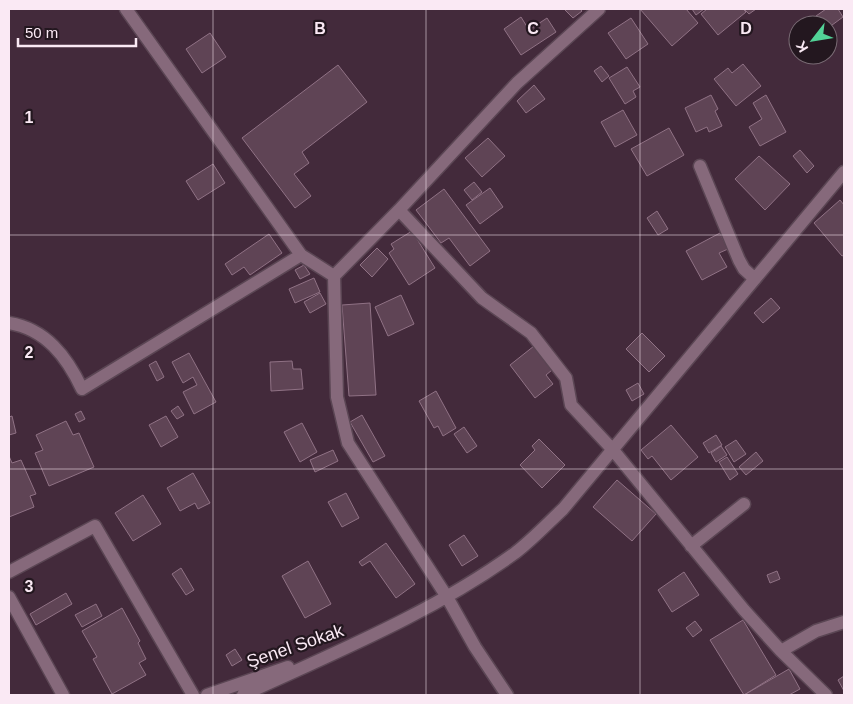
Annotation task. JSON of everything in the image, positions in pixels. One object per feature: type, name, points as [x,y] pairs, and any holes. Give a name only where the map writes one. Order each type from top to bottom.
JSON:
[{"type":"street","points":[[126,9],[300,255],[334,276]]},
{"type":"street","points":[[507,695],[475,647],[448,597],[348,443],[337,397],[334,276],[399,210],[517,84],[599,9]]},
{"type":"street","points":[[700,166],[739,260],[744,269],[755,279]]},
{"type":"street","points":[[359,642],[448,597],[516,552],[563,509],[844,172]]},
{"type":"street","points":[[399,210],[482,298],[531,333],[566,378],[572,405],[613,450],[744,610],[781,651],[826,695]]},
{"type":"street","points":[[9,323],[20,325],[39,333],[59,351],[74,371],[82,389],[300,255]]},
{"type":"street","points":[[691,546],[744,504]]},
{"type":"street","points":[[9,572],[95,526],[192,695]]},
{"type":"street","points":[[9,597],[63,695]]},
{"type":"street","points":[[781,651],[816,631],[844,622]]},
{"type":"street","name":"Şenel Sokak","points":[[207,695],[359,642]]},
{"type":"street","name":"Şenel Sokak","points":[[243,695],[359,642]]},
{"type":"building","points":[[564,9],[580,9],[582,11],[573,18]]},
{"type":"building","points":[[640,9],[686,9],[698,23],[672,46]]},
{"type":"building","points":[[692,9],[704,9],[696,15]]},
{"type":"building","points":[[707,9],[743,9],[746,12],[718,35],[701,14]]},
{"type":"building","points":[[744,9],[756,9],[749,14]]},
{"type":"building","points":[[826,9],[838,9],[843,17],[838,21],[838,15],[817,15]]},
{"type":"building","points":[[521,17],[529,30],[547,18],[556,32],[521,55],[504,29]]},
{"type":"building","points":[[631,18],[648,44],[626,59],[608,33]]},
{"type":"building","points":[[210,33],[226,57],[202,73],[186,49]]},
{"type":"building","points":[[743,64],[761,86],[736,106],[714,79],[728,68],[732,73]]},
{"type":"building","points":[[338,65],[367,102],[302,152],[309,163],[294,174],[311,196],[295,208],[242,138]]},
{"type":"building","points":[[601,66],[609,76],[602,82],[594,71]]},
{"type":"building","points":[[627,67],[640,87],[633,91],[636,97],[625,104],[609,78]]},
{"type":"building","points":[[534,85],[545,99],[526,113],[517,101]]},
{"type":"building","points":[[711,95],[718,109],[715,111],[722,126],[709,132],[707,127],[696,132],[685,108]]},
{"type":"building","points":[[766,95],[786,132],[760,146],[749,127],[762,119],[753,103]]},
{"type":"building","points":[[623,110],[637,135],[615,147],[601,122]]},
{"type":"building","points":[[669,128],[684,155],[647,176],[631,149]]},
{"type":"building","points":[[488,138],[505,156],[482,177],[465,158]]},
{"type":"building","points":[[800,150],[814,166],[807,173],[793,156]]},
{"type":"building","points":[[759,156],[790,184],[765,210],[735,179]]},
{"type":"building","points":[[213,164],[225,183],[198,200],[186,181]]},
{"type":"building","points":[[474,182],[482,192],[472,200],[464,190]]},
{"type":"building","points":[[490,188],[503,207],[480,224],[466,205]]},
{"type":"building","points":[[444,189],[490,251],[470,266],[449,238],[441,243],[416,210]]},
{"type":"building","points":[[840,200],[844,205],[844,255],[842,256],[814,223]]},
{"type":"building","points":[[657,211],[668,229],[658,235],[647,218]]},
{"type":"building","points":[[412,231],[435,268],[409,285],[389,253],[394,249],[391,244]]},
{"type":"building","points":[[720,233],[728,249],[719,253],[727,267],[702,280],[686,251]]},
{"type":"building","points":[[269,234],[282,253],[250,275],[244,267],[232,275],[225,264]]},
{"type":"building","points":[[377,248],[388,259],[372,277],[360,265]]},
{"type":"building","points":[[304,265],[310,274],[300,279],[295,270]]},
{"type":"building","points":[[314,278],[320,292],[295,303],[289,289]]},
{"type":"building","points":[[320,293],[326,304],[310,313],[304,302]]},
{"type":"building","points":[[401,295],[414,324],[388,336],[375,307]]},
{"type":"building","points":[[771,298],[780,308],[763,323],[754,313]]},
{"type":"building","points":[[370,303],[376,395],[349,396],[342,305]]},
{"type":"building","points":[[642,333],[665,356],[649,372],[626,349]]},
{"type":"building","points":[[534,346],[552,370],[546,375],[553,384],[535,398],[510,365]]},
{"type":"building","points":[[189,353],[216,402],[194,414],[183,392],[197,385],[193,377],[183,383],[172,362]]},
{"type":"building","points":[[156,361],[164,377],[157,381],[149,365]]},
{"type":"building","points":[[292,361],[293,369],[301,369],[303,389],[271,391],[270,362]]},
{"type":"building","points":[[638,383],[644,394],[632,401],[626,390]]},
{"type":"building","points":[[436,391],[456,428],[443,436],[438,426],[434,428],[419,401]]},
{"type":"building","points":[[178,406],[184,415],[177,419],[171,411]]},
{"type":"building","points":[[81,411],[85,419],[79,422],[75,414]]},
{"type":"building","points":[[362,415],[385,456],[373,462],[350,422]]},
{"type":"building","points":[[12,416],[16,433],[9,435],[9,417]]},
{"type":"building","points":[[166,416],[178,437],[161,447],[149,425]]},
{"type":"building","points":[[66,421],[73,435],[79,433],[94,467],[49,486],[35,453],[43,450],[36,435]]},
{"type":"building","points":[[302,423],[317,452],[300,462],[284,432]]},
{"type":"building","points":[[671,425],[698,457],[671,480],[652,456],[648,459],[641,450]]},
{"type":"building","points":[[464,427],[477,446],[467,453],[454,434]]},
{"type":"building","points":[[716,435],[722,445],[709,453],[703,443]]},
{"type":"building","points":[[539,439],[565,465],[542,488],[520,465],[535,450],[532,446]]},
{"type":"building","points":[[736,440],[746,454],[734,462],[725,447]]},
{"type":"building","points":[[721,446],[727,455],[716,462],[711,453]]},
{"type":"building","points":[[333,450],[338,461],[315,472],[310,460]]},
{"type":"building","points":[[756,452],[763,461],[746,475],[739,467]]},
{"type":"building","points":[[9,456],[12,463],[21,460],[36,494],[30,496],[34,507],[9,517]]},
{"type":"building","points":[[727,457],[738,474],[730,480],[719,462]]},
{"type":"building","points":[[193,473],[210,503],[198,509],[195,503],[180,511],[167,488]]},
{"type":"building","points":[[617,480],[656,514],[632,541],[593,507]]},
{"type":"building","points":[[346,493],[359,518],[342,527],[328,502]]},
{"type":"building","points":[[143,495],[161,524],[133,541],[115,513]]},
{"type":"building","points":[[464,535],[478,556],[462,566],[449,545]]},
{"type":"building","points":[[386,543],[415,584],[396,598],[370,561],[362,566],[359,562]]},
{"type":"building","points":[[308,561],[331,604],[305,618],[282,576]]},
{"type":"building","points":[[181,568],[194,590],[186,595],[172,574]]},
{"type":"building","points":[[777,571],[780,579],[770,583],[767,575]]},
{"type":"building","points":[[684,572],[699,595],[672,612],[658,590]]},
{"type":"building","points":[[66,593],[72,604],[36,625],[30,614]]},
{"type":"building","points":[[96,604],[102,616],[82,627],[75,615]]},
{"type":"building","points":[[122,608],[140,641],[138,643],[146,659],[139,663],[146,675],[112,694],[93,659],[97,657],[82,631]]},
{"type":"building","points":[[743,620],[776,675],[744,695],[710,640]]},
{"type":"building","points":[[695,621],[702,630],[693,637],[686,628]]},
{"type":"building","points":[[235,649],[242,660],[232,666],[226,655]]},
{"type":"building","points":[[789,669],[800,689],[789,695],[744,695]]},
{"type":"building","points":[[844,676],[844,691],[838,680]]}]
